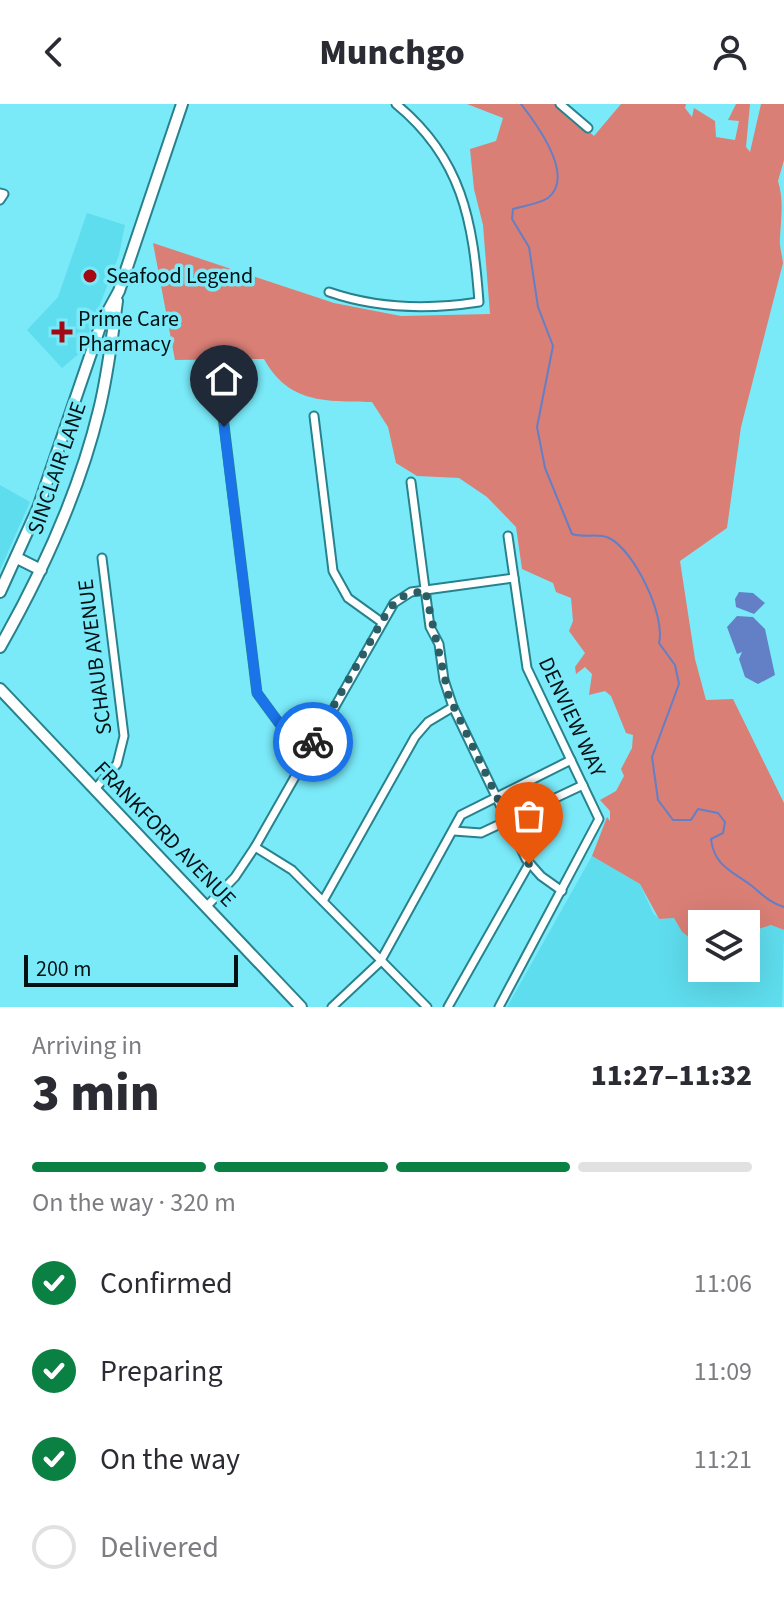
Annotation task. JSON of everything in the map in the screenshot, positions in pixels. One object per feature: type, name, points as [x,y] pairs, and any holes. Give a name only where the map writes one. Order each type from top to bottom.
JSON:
[{"type":"street","name":"SINCLAIR LANE","points":[[0,647],[41,570],[70,499],[99,413],[119,291],[182,104]]},
{"type":"street","points":[[329,292],[351,300],[409,308],[479,302],[469,213],[457,182],[437,146],[416,120],[396,104]]},
{"type":"street","points":[[560,104],[588,128]]},
{"type":"street","name":"SINCLAIR LANE","points":[[0,592],[38,508],[101,324],[119,291]]},
{"type":"street","points":[[218,376],[257,693],[279,723],[313,743]]},
{"type":"street","points":[[314,416],[333,571],[348,598],[380,621]]},
{"type":"street","points":[[411,482],[430,627],[435,635],[453,707],[529,864],[562,891],[499,1007]]},
{"type":"street","name":"DENVIEW WAY","points":[[508,536],[527,668],[598,815],[597,827],[562,891]]},
{"type":"street","points":[[17,558],[41,570]]},
{"type":"street","name":"SCHAUB AVENUE","points":[[95,789],[117,764],[124,736],[102,558]]},
{"type":"street","points":[[206,907],[235,877],[255,847],[380,621],[394,603],[411,592],[514,578]]},
{"type":"street","name":"FRANKFORD AVENUE","points":[[0,689],[301,1007]]},
{"type":"street","points":[[323,901],[415,737],[428,722],[453,707]]},
{"type":"street","points":[[332,1007],[380,962],[461,815],[571,760]]},
{"type":"street","points":[[454,831],[481,833],[583,785]]},
{"type":"street","points":[[255,847],[288,867],[427,1007]]},
{"type":"street","points":[[448,1007],[529,864]]},
{"type":"street","points":[[340,1007],[350,991]]},
{"type":"shaded area","points":[[467,104],[558,104],[594,136],[621,104],[686,104],[685,108],[692,117],[694,108],[715,121],[716,137],[735,140],[739,121],[728,120],[736,104],[750,104],[746,147],[750,152],[761,104],[784,104],[784,160],[778,181],[782,202],[780,240],[783,263],[741,427],[727,528],[680,561],[695,659],[706,700],[733,699],[784,803],[784,930],[771,925],[760,929],[760,910],[688,910],[688,936],[674,918],[659,919],[640,884],[592,856],[607,817],[610,821],[610,811],[600,800],[616,791],[624,776],[621,769],[632,748],[633,735],[626,733],[611,696],[605,691],[589,695],[592,674],[585,667],[576,674],[575,667],[585,653],[569,631],[573,621],[571,598],[556,592],[553,583],[522,569],[516,527],[487,497],[459,478],[417,476],[396,463],[388,427],[372,402],[324,400],[297,392],[274,374],[264,359],[175,360],[153,243],[334,303],[401,316],[490,314],[483,225],[474,189],[470,149],[496,141],[503,118]]},
{"type":"shaded area","points":[[87,213],[125,225],[119,255],[82,351],[62,368],[27,330],[58,297]]},
{"type":"shaded area","points":[[0,485],[30,502],[0,570]]},
{"type":"shaded area","points":[[739,592],[753,593],[765,603],[754,614],[736,607],[735,599]]},
{"type":"shaded area","points":[[737,616],[753,617],[765,629],[775,675],[758,684],[745,677],[739,659],[742,652],[737,654],[727,627]]},
{"type":"shaded area","points":[[592,856],[640,884],[653,913],[659,919],[674,918],[688,936],[688,982],[760,982],[760,929],[771,925],[784,930],[782,1007],[507,1007]]},
{"type":"waterway","points":[[521,104],[543,136],[558,177],[548,198],[513,209],[512,219],[529,247],[538,307],[553,346],[537,427],[545,468],[572,534],[609,538],[619,545],[638,569],[658,617],[659,643],[675,665],[679,684],[652,757],[658,800],[673,820],[691,820],[698,809],[718,813],[725,822],[723,833],[711,839],[720,862],[767,898],[784,907]]},
{"type":"way so far","points":[[313,742],[380,621],[401,597],[425,590],[430,627],[439,644],[449,697],[529,864]]},
{"type":"place","name":"Seafood Legend","points":[[90,276]]},
{"type":"place","name":"Prime Care Pharmacy","points":[[62,332]]},
{"type":"route","points":[[224,427],[257,693],[269,714],[279,723],[313,742]]}]
